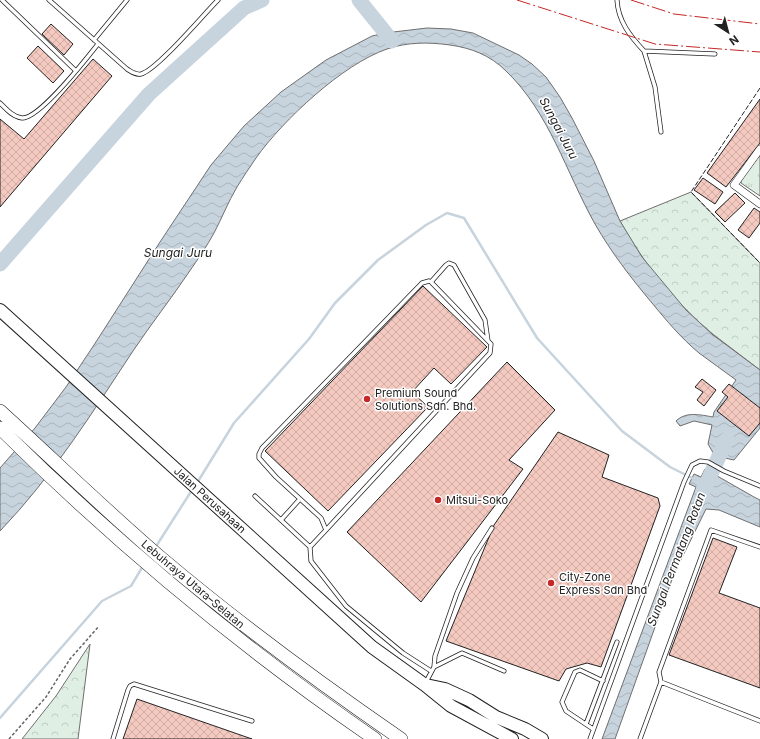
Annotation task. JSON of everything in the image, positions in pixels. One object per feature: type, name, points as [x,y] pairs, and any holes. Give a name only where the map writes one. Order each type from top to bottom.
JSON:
[{"type":"highway","name":"Lebuhraya Utara–Selatan","points":[[0,411],[5,427],[83,497],[148,547],[157,563],[197,606],[292,680],[375,739]]},
{"type":"highway","name":"Lebuhraya Utara–Selatan","points":[[83,497],[140,557],[157,563],[336,695],[401,739]]},
{"type":"main road","name":"Jalan Perusahaan","points":[[0,310],[372,647],[425,685],[451,706],[512,739]]},
{"type":"main road","name":"Jalan Perusahaan","points":[[425,685],[445,689],[457,694],[477,704],[496,717],[542,739]]},
{"type":"street","points":[[760,149],[734,185],[760,204]]},
{"type":"lane","points":[[2,0],[76,71]]},
{"type":"lane","points":[[49,0],[127,69],[135,74],[143,74],[157,64],[218,0]]},
{"type":"lane","points":[[94,40],[128,0]]},
{"type":"lane","points":[[617,0],[617,12],[630,36],[644,51],[654,87],[661,132]]},
{"type":"lane","points":[[0,102],[14,116],[24,118],[35,113],[76,71],[98,44]]},
{"type":"lane","points":[[644,51],[715,54]]},
{"type":"lane","points":[[431,282],[446,265],[452,263],[454,265],[485,320],[488,341]]},
{"type":"lane","points":[[310,547],[326,530],[490,353],[491,344],[429,281],[422,283],[262,448],[259,454],[259,458],[321,518],[326,530]]},
{"type":"lane","points":[[590,739],[684,482],[692,465],[700,461],[708,462],[724,471],[760,486]]},
{"type":"lane","points":[[255,496],[310,547],[311,561],[346,606],[403,653],[433,669]]},
{"type":"lane","points":[[282,520],[300,499]]},
{"type":"lane","points":[[425,685],[433,669],[435,656],[457,593],[473,558],[492,528]]},
{"type":"lane","points":[[640,739],[661,682],[659,672],[711,530],[760,547]]},
{"type":"lane","points":[[586,724],[617,642]]},
{"type":"lane","points":[[433,669],[462,653],[504,671]]},
{"type":"lane","points":[[594,729],[566,711],[562,702],[575,672],[580,670],[602,681]]},
{"type":"lane","points":[[661,682],[760,721]]},
{"type":"lane","points":[[113,739],[128,690],[130,686],[134,684],[252,721]]},
{"type":"path","points":[[9,739],[46,697],[70,660],[99,626]]},
{"type":"green space","points":[[760,155],[760,196],[741,183],[741,180]]},
{"type":"green space","points":[[691,192],[760,263],[760,370],[714,335],[674,297],[650,268],[620,221]]},
{"type":"green space","points":[[90,644],[78,739],[22,739],[56,696]]},
{"type":"water","name":"Sungai Juru","points":[[427,28],[451,29],[473,33],[519,55],[532,64],[546,77],[572,118],[594,161],[620,221],[642,257],[686,310],[713,335],[760,370],[760,428],[734,460],[715,456],[708,444],[712,425],[694,421],[680,426],[676,421],[689,415],[713,417],[714,412],[736,380],[699,353],[674,329],[622,265],[595,224],[556,143],[534,105],[521,87],[500,65],[473,50],[442,44],[410,44],[387,49],[370,56],[333,80],[298,111],[268,143],[237,187],[214,233],[202,252],[87,421],[37,489],[0,531],[0,468],[35,428],[66,387],[211,165],[244,126],[281,92],[326,60],[372,36]]},
{"type":"water","points":[[705,469],[760,500],[760,527],[719,510],[706,509],[674,574],[615,739],[602,739],[696,487],[689,484],[694,474],[701,477]]},
{"type":"building","points":[[51,24],[73,44],[64,55],[42,34]]},
{"type":"building","points":[[38,46],[64,71],[53,83],[27,58]]},
{"type":"building","points":[[93,59],[112,76],[0,207],[0,119],[24,139]]},
{"type":"building","points":[[760,99],[760,143],[726,187],[707,173]]},
{"type":"building","points":[[703,178],[723,192],[715,204],[694,190]]},
{"type":"building","points":[[735,193],[745,203],[725,222],[715,212]]},
{"type":"building","points":[[754,208],[760,212],[760,223],[749,238],[738,230]]},
{"type":"building","name":"Premium Sound Solutions Sdn. Bhd.","points":[[423,286],[487,347],[451,384],[434,368],[412,392],[428,407],[328,511],[265,451]]},
{"type":"building","name":"Mitsui-Soko","points":[[507,362],[555,410],[509,460],[523,469],[421,602],[347,532]]},
{"type":"building","points":[[702,379],[716,390],[704,406],[697,400],[703,392],[695,387]]},
{"type":"building","points":[[729,384],[760,408],[760,423],[749,436],[717,411],[728,397],[722,392]]},
{"type":"building","name":"City-Zone Express Sdn Bhd","points":[[558,432],[609,455],[602,477],[658,498],[660,506],[601,667],[587,663],[566,669],[559,681],[446,641],[494,525]]},
{"type":"building","points":[[713,538],[737,547],[719,593],[760,608],[760,688],[669,655]]},
{"type":"building","points":[[137,699],[252,739],[123,739]]},
{"type":"waterway","points":[[0,264],[149,94],[244,8],[262,0]]},
{"type":"waterway","points":[[359,0],[392,41]]},
{"type":"waterway","points":[[197,483],[234,423],[309,339],[335,303],[378,260],[426,225],[447,213],[464,218],[537,338],[622,431],[670,467],[694,479]]},
{"type":"waterway","name":"Sungai Permatang Rotan","points":[[703,491],[727,439]]},
{"type":"waterway","points":[[155,548],[192,490]]},
{"type":"waterway","points":[[0,718],[102,601],[131,586],[143,566]]},
{"type":"fence","points":[[760,88],[691,192],[760,263]]},
{"type":"power","points":[[517,0],[655,44],[760,52]]},
{"type":"power","points":[[631,0],[674,14],[760,24]]},
{"type":"place","name":"Premium Sound Solutions Sdn. Bhd.","points":[[367,399]]},
{"type":"place","name":"Mitsui-Soko","points":[[438,500]]},
{"type":"place","name":"City-Zone Express Sdn Bhd","points":[[551,583]]}]
